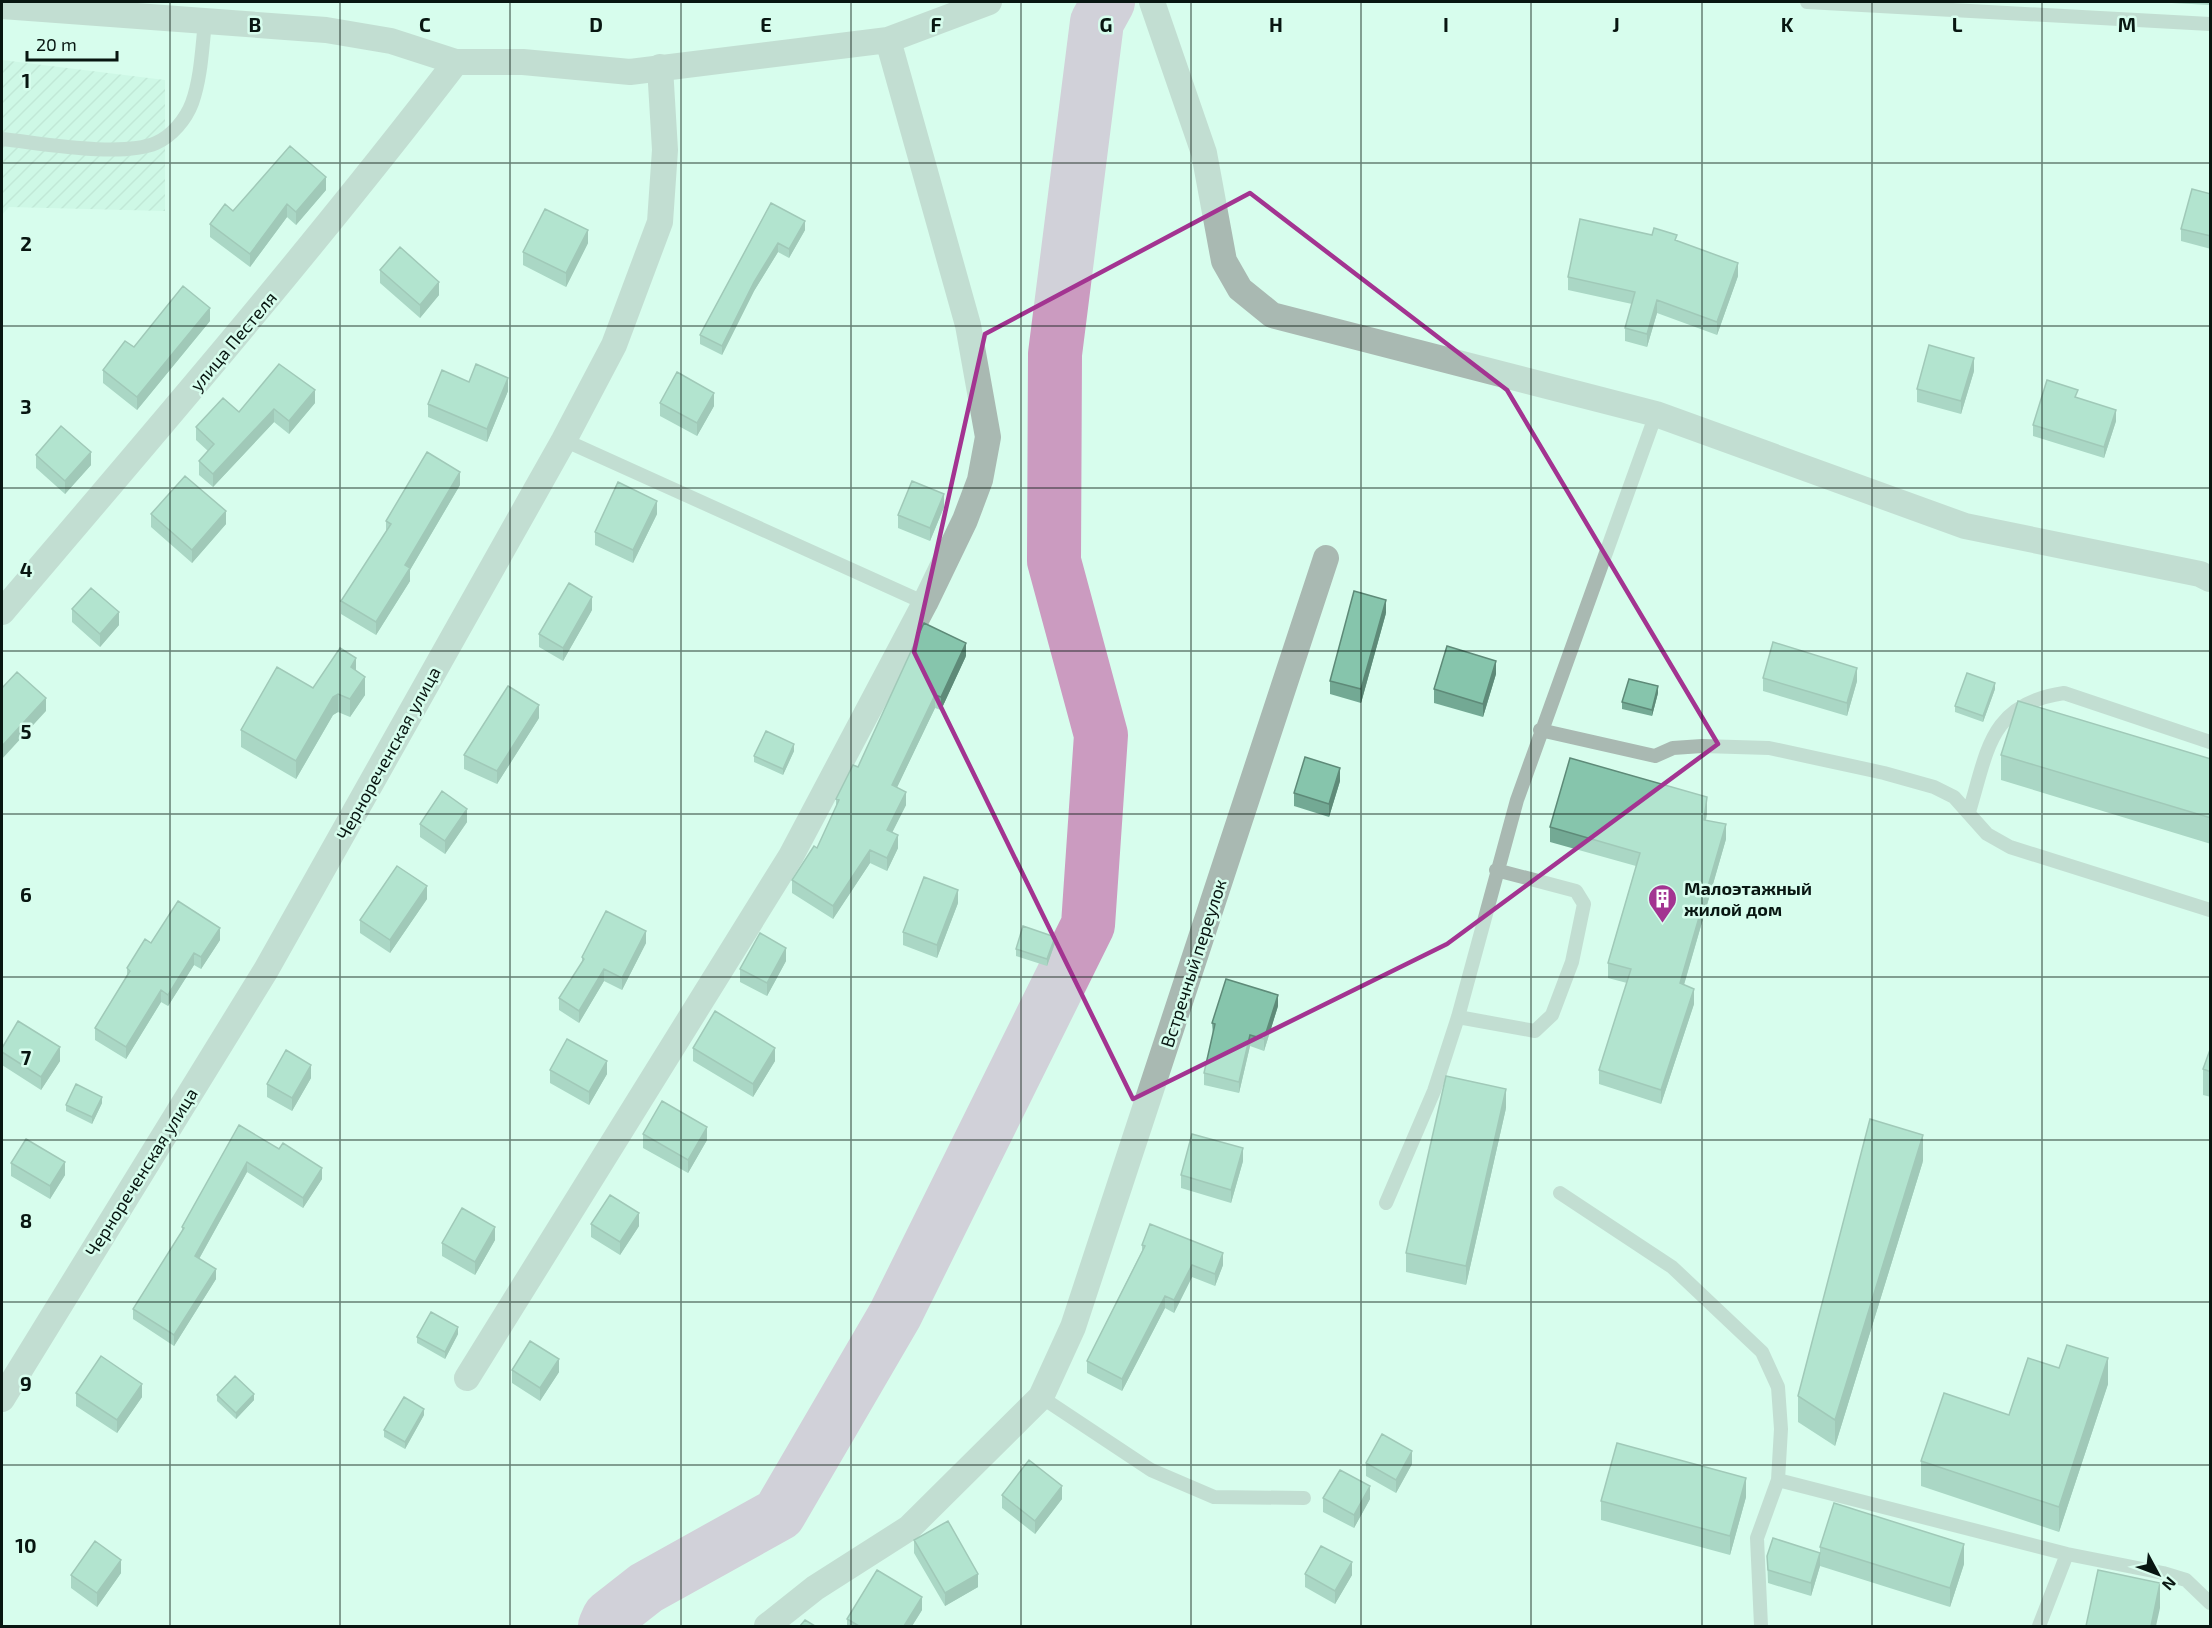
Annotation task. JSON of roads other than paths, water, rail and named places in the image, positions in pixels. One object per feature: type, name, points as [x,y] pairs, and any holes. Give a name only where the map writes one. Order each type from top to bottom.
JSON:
[{"type":"street","points":[[2,6],[326,30],[391,41],[456,62],[523,62],[630,72],[888,40],[989,2]]},
{"type":"street","points":[[1152,2],[1204,153],[1224,261],[1240,289],[1272,315],[1656,414],[1965,526],[2200,574],[2211,579]]},
{"type":"street","points":[[467,1378],[790,856],[925,603],[965,520],[980,480],[988,437],[968,325],[888,40]]},
{"type":"street","name":"улица Пестеля","points":[[2,612],[259,311],[361,187],[456,62]]},
{"type":"street","name":"Чернореченская улица","points":[[2,1399],[266,970],[564,440],[614,345],[660,222],[665,150],[660,67]]},
{"type":"street","name":"Встречный переулок","points":[[767,1626],[815,1588],[909,1527],[1041,1398],[1073,1327],[1326,558]]},
{"type":"lane","points":[[1807,2],[2211,24]]},
{"type":"lane","points":[[2,139],[120,150],[157,143],[181,124],[192,104],[198,82],[205,22]]},
{"type":"lane","points":[[1386,1203],[1434,1091],[1458,1017],[1496,870],[1540,730],[1656,414]]},
{"type":"lane","points":[[564,440],[925,603]]},
{"type":"lane","points":[[1969,812],[1988,750],[2000,722],[2018,707],[2038,697],[2064,693],[2211,742]]},
{"type":"lane","points":[[1540,730],[1655,756],[1673,748],[1702,746],[1769,748],[1884,773],[1934,788],[1954,798],[1987,834],[2010,847],[2211,910]]},
{"type":"lane","points":[[1458,1017],[1535,1030],[1552,1015],[1572,962],[1584,904],[1576,891],[1496,870]]},
{"type":"lane","points":[[1560,1192],[1672,1267],[1762,1352],[1778,1388],[1781,1429],[1778,1480],[1757,1538],[1761,1626]]},
{"type":"lane","points":[[1041,1398],[1151,1470],[1214,1497],[1304,1498]]},
{"type":"lane","points":[[1778,1480],[2067,1554],[2163,1573],[2186,1580],[2211,1603]]},
{"type":"lane","points":[[2039,1626],[2067,1554]]},
{"type":"waterway","points":[[605,1626],[609,1617],[646,1588],[779,1514],[895,1315],[1088,925],[1101,735],[1054,561],[1055,354],[1097,22],[1108,2]]},
{"type":"place","name":"Малоэтажный жилой дом","points":[[1663,924]]}]
